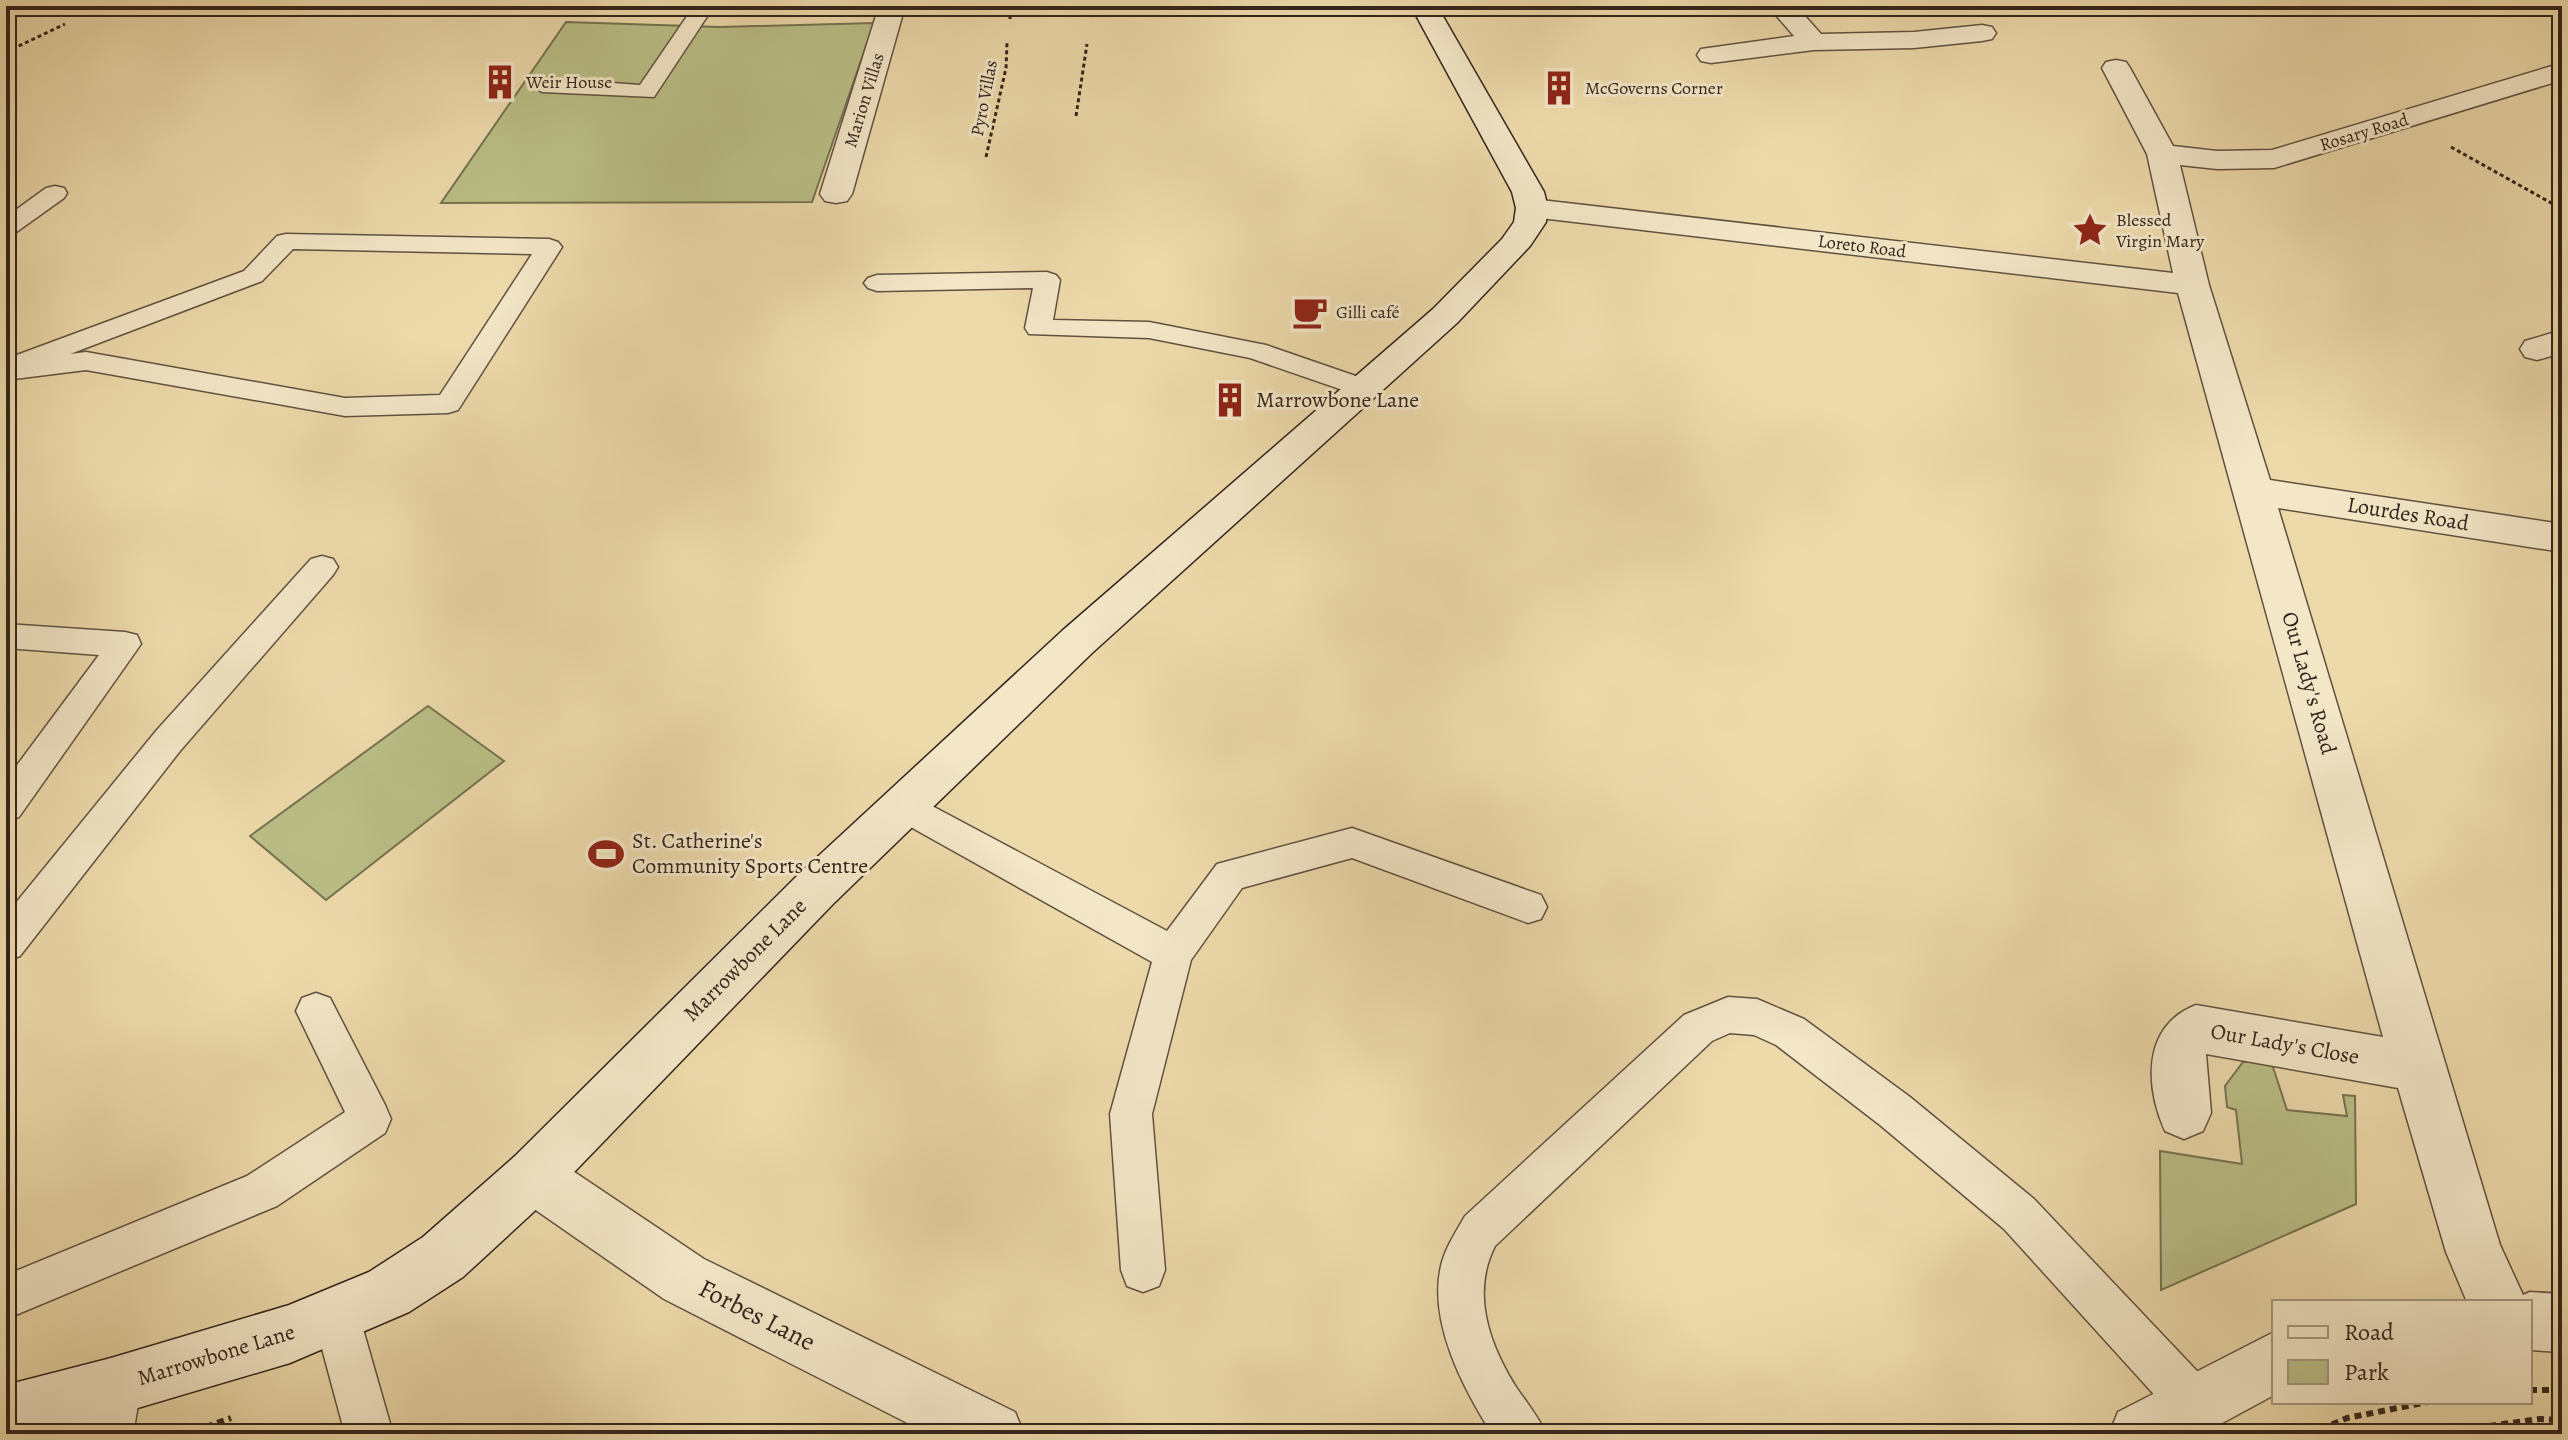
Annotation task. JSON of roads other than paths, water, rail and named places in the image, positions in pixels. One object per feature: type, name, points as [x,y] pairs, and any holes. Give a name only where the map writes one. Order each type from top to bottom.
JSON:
[{"type":"street","name":"Marion Villas","points":[[836,194],[892,6]]},
{"type":"street","points":[[1424,6],[1528,192],[1532,208]]},
{"type":"street","points":[[1781,6],[1814,42]]},
{"type":"street","points":[[1711,55],[1814,42],[1914,40],[1982,33]]},
{"type":"street","name":"Our Lady's Road","points":[[2116,68],[2162,154],[2192,285],[2418,1067],[2474,1252],[2496,1300]]},
{"type":"street","name":"Rosary Road","points":[[2162,154],[2217,160],[2274,159],[2562,71]]},
{"type":"street","name":"Loreto Road","points":[[1532,208],[2192,285]]},
{"type":"street","name":"Marrowbone Lane","points":[[6,1415],[107,1411],[389,1292],[443,1257],[533,1176],[704,999],[1077,642],[1445,316],[1514,246],[1530,222],[1532,208]]},
{"type":"street","name":"Lourdes Road","points":[[2254,491],[2562,538]]},
{"type":"street","name":"Our Lady's Close","points":[[2184,1113],[2178,1054],[2183,1038],[2196,1029],[2418,1067]]},
{"type":"street","name":"Forbes Lane","points":[[533,1176],[684,1279],[993,1434]]},
{"type":"street","points":[[2532,1321],[2562,1323]]},
{"type":"street","points":[[2140,1434],[2272,1363]]},
{"type":"lane","points":[[542,85],[646,92],[704,6]]},
{"type":"lane","points":[[6,228],[55,193]]},
{"type":"lane","points":[[286,241],[549,247],[448,404],[345,407],[86,361],[6,370],[253,276],[286,241]]},
{"type":"lane","points":[[877,283],[1047,280],[1038,328],[1149,330],[1256,351],[1363,388]]},
{"type":"lane","points":[[6,944],[168,741],[322,567]]},
{"type":"lane","points":[[6,636],[125,644],[6,807]]},
{"type":"lane","points":[[904,806],[1173,954]]},
{"type":"lane","points":[[1143,1270],[1131,1114],[1173,954],[1230,875],[1352,843],[1528,907]]},
{"type":"lane","points":[[6,1297],[262,1191],[370,1119],[316,1011]]},
{"type":"lane","points":[[1522,1434],[1508,1419],[1468,1342],[1462,1301],[1462,1264],[1480,1231],[1698,1028],[1728,1015],[1757,1017],[1790,1032],[2019,1214],[2196,1405]]},
{"type":"lane","points":[[336,1315],[369,1434]]},
{"type":"place","name":"Weir House","points":[[500,82]]},
{"type":"place","name":"McGoverns Corner","points":[[1559,88]]},
{"type":"place","name":"Blessed Virgin Mary","points":[[2090,230]]},
{"type":"place","name":"Gilli café","points":[[1310,312]]},
{"type":"place","name":"Marrowbone Lane","points":[[1230,400]]},
{"type":"place","name":"St. Catherine's Community Sports Centre","points":[[606,854]]}]
